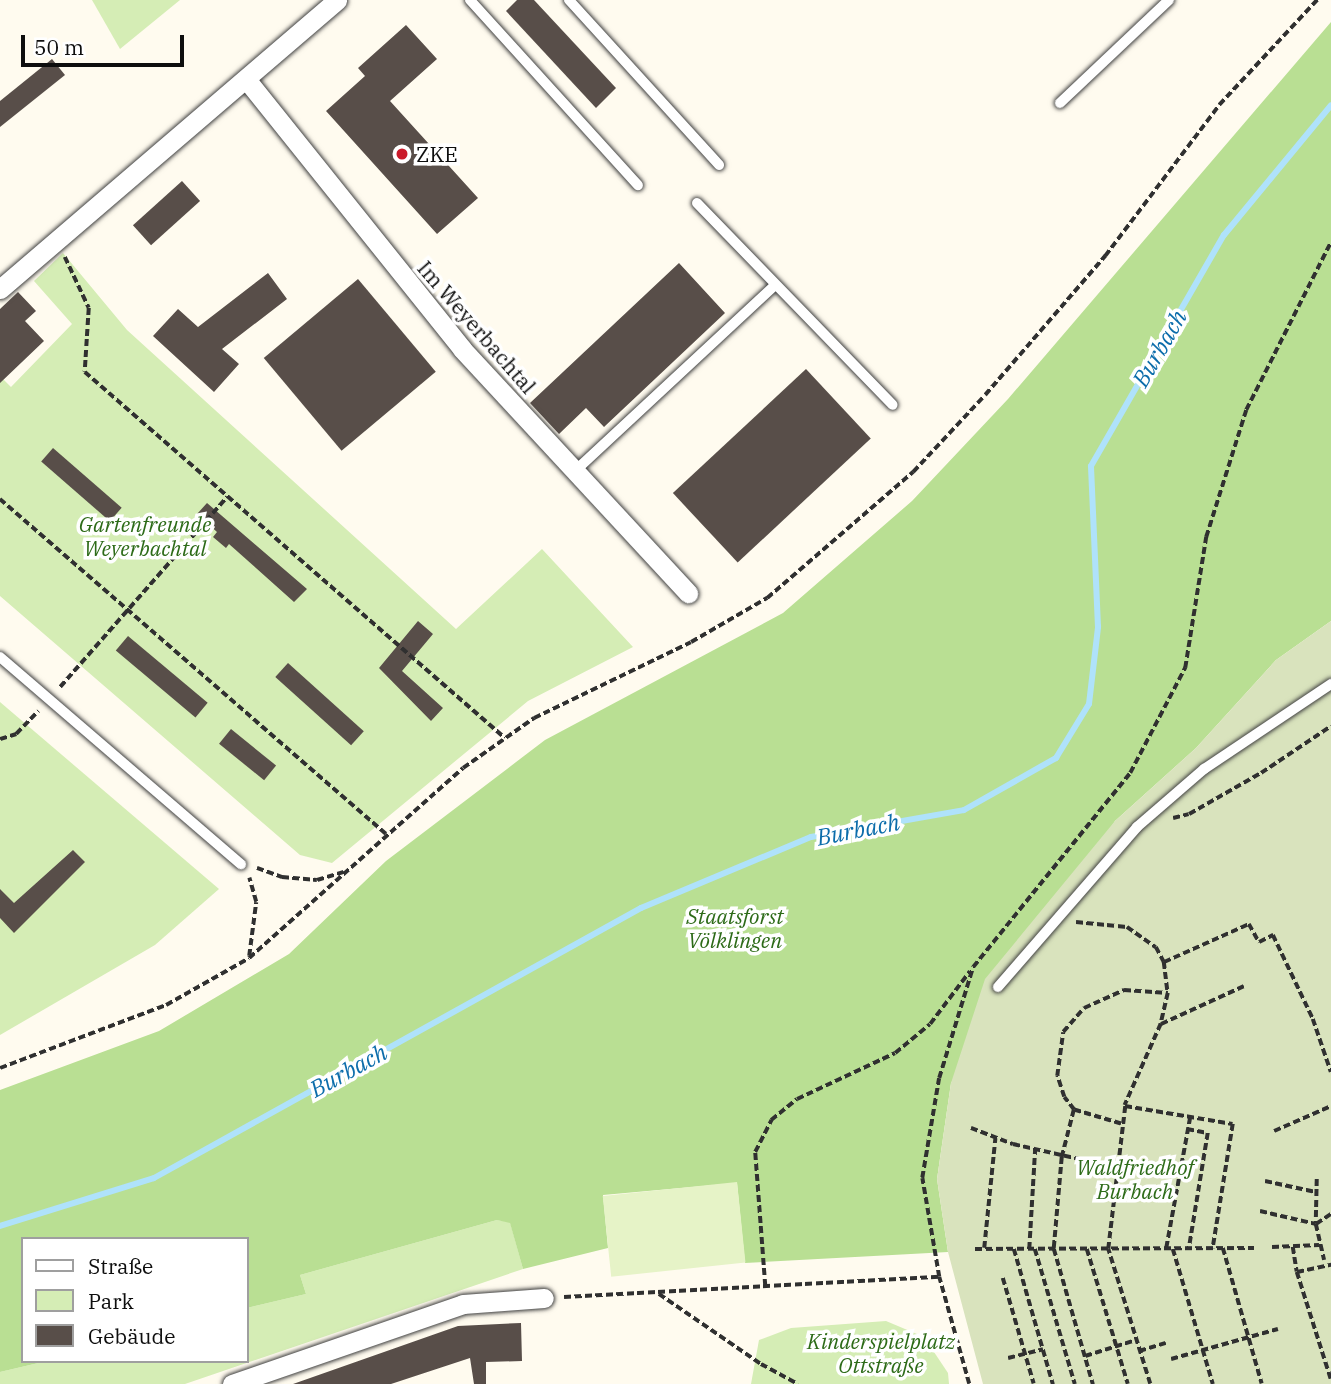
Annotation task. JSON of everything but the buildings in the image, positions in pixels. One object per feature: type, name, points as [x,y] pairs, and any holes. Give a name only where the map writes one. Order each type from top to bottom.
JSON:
[{"type":"street","points":[[0,289],[337,0]]},
{"type":"street","name":"Im Weyerbachtal","points":[[246,79],[462,349],[688,593]]},
{"type":"street","points":[[232,1384],[463,1304],[544,1298]]},
{"type":"lane","points":[[470,0],[638,185]]},
{"type":"lane","points":[[569,0],[719,165]]},
{"type":"lane","points":[[1060,103],[1169,0]]},
{"type":"lane","points":[[697,203],[894,405]]},
{"type":"lane","points":[[575,471],[775,285]]},
{"type":"lane","points":[[0,657],[241,864]]},
{"type":"lane","points":[[998,986],[1050,922],[1137,827],[1204,769],[1331,684]]},
{"type":"path","points":[[0,1068],[166,1005],[248,958],[386,834],[534,718],[691,642],[767,598],[913,472],[1046,328],[1219,105],[1317,0]]},
{"type":"path","points":[[52,242],[66,258],[89,308],[85,372],[506,738]]},
{"type":"path","points":[[765,1286],[755,1152],[771,1120],[797,1099],[895,1053],[930,1024],[1130,773],[1185,668],[1206,537],[1246,410],[1331,242]]},
{"type":"path","points":[[96,648],[227,497]]},
{"type":"path","points":[[0,499],[386,834]]},
{"type":"path","points":[[1137,827],[1189,814],[1261,774],[1331,726]]},
{"type":"path","points":[[241,864],[282,877],[317,880],[345,872]]},
{"type":"path","points":[[241,864],[256,902],[248,958]]},
{"type":"path","points":[[1050,922],[1127,927],[1156,947],[1164,962],[1168,993],[1161,1024],[1125,1106],[1121,1124],[1114,1168],[1108,1249],[1150,1384]]},
{"type":"path","points":[[1164,962],[1249,924],[1259,942],[1273,935],[1313,1019],[1331,1072]]},
{"type":"path","points":[[969,1384],[939,1277],[922,1178],[939,1078],[973,967]]},
{"type":"path","points":[[1161,1024],[1244,986]]},
{"type":"path","points":[[1093,1384],[1054,1249],[1062,1157],[1074,1110],[1057,1076],[1063,1032],[1084,1008],[1124,990],[1168,993]]},
{"type":"path","points":[[1125,1106],[1233,1124],[1213,1248]]},
{"type":"path","points":[[1274,1131],[1331,1106]]},
{"type":"path","points":[[1074,1110],[1121,1124]]},
{"type":"path","points":[[1166,1248],[1190,1116]]},
{"type":"path","points":[[971,1128],[995,1139],[1114,1168]]},
{"type":"path","points":[[1187,1129],[1208,1133],[1189,1249]]},
{"type":"path","points":[[984,1249],[995,1139]]},
{"type":"path","points":[[1035,1149],[1032,1249],[1075,1384]]},
{"type":"path","points":[[1317,1179],[1316,1224],[1324,1260]]},
{"type":"path","points":[[1265,1181],[1316,1192]]},
{"type":"path","points":[[1260,1211],[1316,1224],[1331,1213]]},
{"type":"path","points":[[1272,1247],[1320,1245]]},
{"type":"path","points":[[1293,1247],[1297,1272],[1331,1379]]},
{"type":"path","points":[[1223,1248],[1262,1384]]},
{"type":"path","points":[[975,1249],[1254,1248]]},
{"type":"path","points":[[1014,1249],[1053,1384]]},
{"type":"path","points":[[1087,1249],[1128,1384]]},
{"type":"path","points":[[1172,1249],[1213,1384]]},
{"type":"path","points":[[1297,1272],[1331,1265]]},
{"type":"path","points":[[544,1298],[939,1277]]},
{"type":"path","points":[[1003,1278],[1034,1384]]},
{"type":"path","points":[[657,1293],[761,1364],[798,1384]]},
{"type":"path","points":[[1171,1359],[1278,1329]]},
{"type":"path","points":[[1085,1356],[1136,1340]]},
{"type":"path","points":[[1139,1351],[1166,1343]]},
{"type":"path","points":[[1008,1358],[1043,1349]]},
{"type":"green space","points":[[92,0],[180,0],[120,49]]},
{"type":"green space","name":"Staatsforst Völklingen","points":[[1331,22],[1331,621],[1276,660],[1196,748],[1115,821],[951,1083],[937,1179],[948,1252],[745,1263],[737,1183],[603,1195],[608,1248],[523,1269],[510,1223],[497,1220],[300,1275],[306,1294],[248,1308],[248,1237],[21,1237],[21,1363],[38,1363],[0,1372],[0,1090],[159,1031],[289,954],[386,861],[545,740],[783,613],[912,501],[1008,399]]},
{"type":"green space","name":"Gartenfreunde Weyerbachtal","points":[[63,253],[127,330],[456,629],[542,549],[633,647],[528,701],[332,863],[300,855],[0,596],[0,376],[11,387],[72,324],[34,281]]},
{"type":"green space","name":"Waldfriedhof Burbach","points":[[1331,621],[1331,1384],[983,1384],[948,1252],[937,1179],[951,1083],[985,979],[1115,821],[1196,748],[1276,660]]},
{"type":"green space","points":[[0,702],[219,889],[155,945],[0,1035]]},
{"type":"green space","points":[[737,1182],[745,1263],[611,1277],[603,1196]]},
{"type":"green space","points":[[497,1220],[510,1222],[523,1269],[248,1363],[248,1308],[306,1294],[300,1275]]},
{"type":"green space","name":"Kinderspielplatz Ottstraße","points":[[886,1321],[924,1337],[948,1373],[949,1384],[751,1384],[759,1340],[791,1328]]},
{"type":"green space","points":[[38,1363],[247,1363],[185,1384],[0,1384],[0,1372]]},
{"type":"waterway","name":"Burbach","points":[[0,1226],[154,1178],[641,908],[811,837],[964,810],[1056,758],[1089,704],[1098,627],[1091,466],[1224,235],[1331,105]]},
{"type":"place","name":"ZKE","points":[[402,154]]}]
